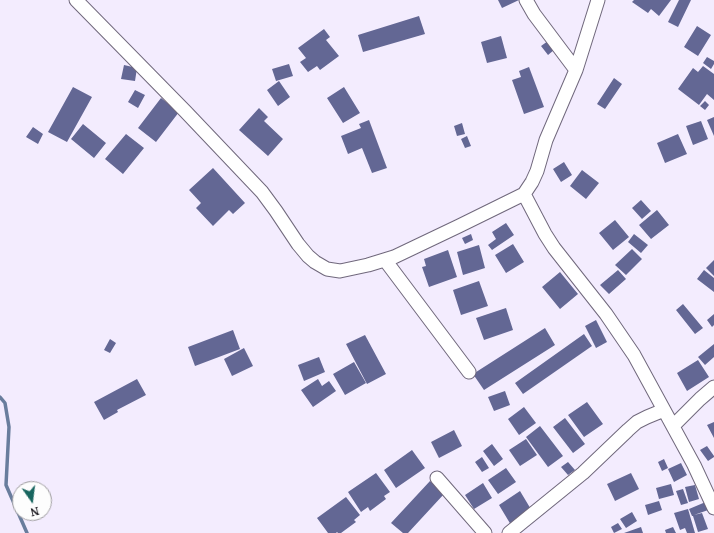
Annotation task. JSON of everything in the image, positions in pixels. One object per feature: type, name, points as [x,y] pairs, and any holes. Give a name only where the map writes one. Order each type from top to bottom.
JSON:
[{"type":"street","points":[[76,0],[262,192],[298,244],[312,259],[327,269],[340,271],[385,260],[524,194],[537,171],[546,140],[576,70],[598,0]]},
{"type":"street","points":[[526,0],[534,14],[576,70]]},
{"type":"street","points":[[524,194],[554,248],[606,314],[634,355],[694,465],[714,508]]},
{"type":"street","points":[[385,260],[469,372]]},
{"type":"street","points":[[672,426],[714,387]]},
{"type":"street","points":[[509,533],[583,472],[628,430],[642,420],[664,410]]},
{"type":"street","points":[[437,478],[485,533]]},
{"type":"building","points":[[498,0],[519,0],[502,8]]},
{"type":"building","points":[[634,0],[671,0],[659,16],[651,9],[648,13],[632,2]]},
{"type":"building","points":[[679,0],[691,0],[678,27],[668,22]]},
{"type":"building","points":[[419,16],[425,34],[363,52],[358,35]]},
{"type":"building","points":[[697,26],[711,35],[698,56],[684,47]]},
{"type":"building","points":[[324,29],[330,37],[326,40],[339,56],[320,70],[317,66],[308,72],[300,62],[306,58],[298,48]]},
{"type":"building","points":[[501,36],[507,58],[487,63],[481,42]]},
{"type":"building","points":[[548,41],[554,50],[548,55],[541,46]]},
{"type":"building","points":[[707,57],[714,61],[711,69],[703,63]]},
{"type":"building","points":[[289,64],[293,76],[276,81],[272,69]]},
{"type":"building","points":[[124,65],[137,68],[135,81],[121,79]]},
{"type":"building","points":[[703,66],[714,74],[714,100],[707,94],[699,105],[678,89],[693,68],[698,72]]},
{"type":"building","points":[[529,67],[544,107],[524,114],[512,80],[521,77],[519,71]]},
{"type":"building","points":[[614,78],[622,84],[605,109],[597,104]]},
{"type":"building","points":[[279,81],[290,97],[278,106],[267,90]]},
{"type":"building","points":[[73,87],[92,97],[67,142],[48,132]]},
{"type":"building","points":[[344,87],[360,113],[343,123],[327,98]]},
{"type":"building","points":[[135,90],[145,95],[138,108],[128,102]]},
{"type":"building","points":[[161,98],[179,112],[156,142],[138,128]]},
{"type":"building","points":[[705,101],[709,105],[705,110],[700,106]]},
{"type":"building","points":[[259,108],[268,117],[264,121],[283,139],[268,156],[239,130]]},
{"type":"building","points":[[714,117],[714,136],[707,120]]},
{"type":"building","points":[[369,120],[387,168],[372,173],[362,148],[348,154],[341,136],[361,128],[359,124]]},
{"type":"building","points":[[701,121],[708,139],[693,145],[686,126]]},
{"type":"building","points":[[462,123],[465,134],[457,136],[454,126]]},
{"type":"building","points":[[83,124],[106,143],[94,158],[71,139]]},
{"type":"building","points":[[33,127],[43,134],[38,144],[26,137]]},
{"type":"building","points":[[126,134],[144,148],[123,174],[105,159]]},
{"type":"building","points":[[678,134],[687,154],[665,163],[657,143]]},
{"type":"building","points":[[467,136],[471,146],[465,148],[461,139]]},
{"type":"building","points":[[564,162],[572,175],[561,182],[553,169]]},
{"type":"building","points":[[213,168],[245,203],[233,214],[229,210],[213,226],[196,208],[201,203],[189,190]]},
{"type":"building","points":[[582,170],[599,183],[586,199],[570,186]]},
{"type":"building","points":[[641,200],[651,211],[642,219],[632,208]]},
{"type":"building","points":[[657,210],[669,225],[651,239],[639,225]]},
{"type":"building","points":[[615,220],[629,237],[613,250],[599,233]]},
{"type":"building","points":[[506,223],[514,235],[492,250],[488,245],[496,239],[492,232]]},
{"type":"building","points":[[471,234],[473,240],[465,244],[462,238]]},
{"type":"building","points":[[634,234],[648,245],[641,253],[628,242]]},
{"type":"building","points":[[513,244],[524,262],[506,273],[495,255]]},
{"type":"building","points":[[479,245],[485,268],[463,275],[457,252]]},
{"type":"building","points":[[632,249],[642,259],[626,275],[615,265]]},
{"type":"building","points":[[448,250],[457,277],[429,287],[422,267],[426,266],[424,259]]},
{"type":"building","points":[[714,260],[714,276],[706,268]]},
{"type":"building","points":[[618,270],[626,279],[609,294],[600,285]]},
{"type":"building","points":[[704,270],[714,278],[714,292],[697,279]]},
{"type":"building","points":[[560,272],[578,294],[560,309],[542,287]]},
{"type":"building","points":[[479,281],[488,306],[461,315],[453,290]]},
{"type":"building","points":[[683,304],[703,328],[695,334],[676,310]]},
{"type":"building","points":[[506,308],[513,330],[484,340],[476,318]]},
{"type":"building","points":[[714,314],[714,325],[712,327],[707,320]]},
{"type":"building","points":[[596,320],[607,342],[596,348],[585,326]]},
{"type":"building","points":[[545,328],[555,345],[484,390],[473,374]]},
{"type":"building","points":[[233,330],[240,349],[195,366],[188,347]]},
{"type":"building","points":[[584,334],[592,346],[523,394],[515,383]]},
{"type":"building","points":[[365,335],[386,374],[367,384],[346,344]]},
{"type":"building","points":[[110,339],[116,343],[110,353],[104,350]]},
{"type":"building","points":[[714,344],[714,357],[705,365],[698,357]]},
{"type":"building","points":[[244,348],[253,366],[232,376],[224,359]]},
{"type":"building","points":[[319,357],[325,372],[304,381],[298,365]]},
{"type":"building","points":[[698,360],[709,377],[687,391],[677,373]]},
{"type":"building","points":[[354,362],[366,383],[345,395],[333,374]]},
{"type":"building","points":[[137,379],[146,395],[117,410],[118,412],[104,420],[94,402]]},
{"type":"building","points":[[318,379],[322,386],[329,381],[336,391],[313,407],[301,390]]},
{"type":"building","points":[[505,391],[510,405],[494,411],[488,397]]},
{"type":"building","points":[[587,402],[603,424],[584,437],[568,415]]},
{"type":"building","points":[[524,407],[536,423],[519,435],[508,419]]},
{"type":"building","points":[[565,418],[585,444],[573,453],[553,427]]},
{"type":"building","points":[[714,422],[714,438],[707,425]]},
{"type":"building","points":[[540,426],[563,456],[548,467],[526,437]]},
{"type":"building","points":[[454,430],[462,446],[439,458],[431,442]]},
{"type":"building","points":[[526,439],[537,455],[520,466],[509,450]]},
{"type":"building","points":[[492,444],[503,459],[494,466],[483,451]]},
{"type":"building","points":[[707,446],[714,456],[708,461],[700,450]]},
{"type":"building","points":[[412,450],[425,468],[396,488],[384,470]]},
{"type":"building","points":[[482,457],[489,468],[482,472],[475,462]]},
{"type":"building","points":[[664,459],[668,468],[662,471],[658,462]]},
{"type":"building","points":[[568,462],[575,470],[568,475],[561,467]]},
{"type":"building","points":[[681,463],[687,475],[674,482],[668,469]]},
{"type":"building","points":[[506,468],[516,482],[498,494],[488,480]]},
{"type":"building","points":[[376,473],[390,492],[384,496],[386,499],[370,511],[368,507],[361,512],[348,492]]},
{"type":"building","points":[[631,473],[639,489],[615,501],[607,484]]},
{"type":"building","points":[[430,481],[444,494],[408,533],[403,533],[391,523]]},
{"type":"building","points":[[483,483],[492,498],[474,509],[465,495]]},
{"type":"building","points":[[671,484],[674,495],[659,499],[656,488]]},
{"type":"building","points":[[695,485],[699,499],[689,502],[685,487]]},
{"type":"building","points":[[683,489],[688,503],[681,505],[676,491]]},
{"type":"building","points":[[520,491],[532,511],[511,525],[499,505]]},
{"type":"building","points":[[346,497],[360,515],[354,520],[356,522],[341,533],[328,533],[317,518]]},
{"type":"building","points":[[659,501],[662,510],[648,515],[645,505]]},
{"type":"building","points":[[708,501],[711,509],[694,515],[702,513],[708,529],[698,532],[689,509]]},
{"type":"building","points":[[688,509],[695,533],[687,533],[685,528],[680,530],[674,513]]},
{"type":"building","points":[[632,512],[637,521],[626,528],[620,519]]},
{"type":"building","points":[[618,523],[622,529],[614,533],[611,527]]},
{"type":"building","points":[[641,527],[643,533],[624,533]]},
{"type":"building","points":[[673,527],[676,533],[666,533],[665,530]]},
{"type":"waterway","points":[[0,397],[5,403],[9,427],[6,485],[27,533]]}]
